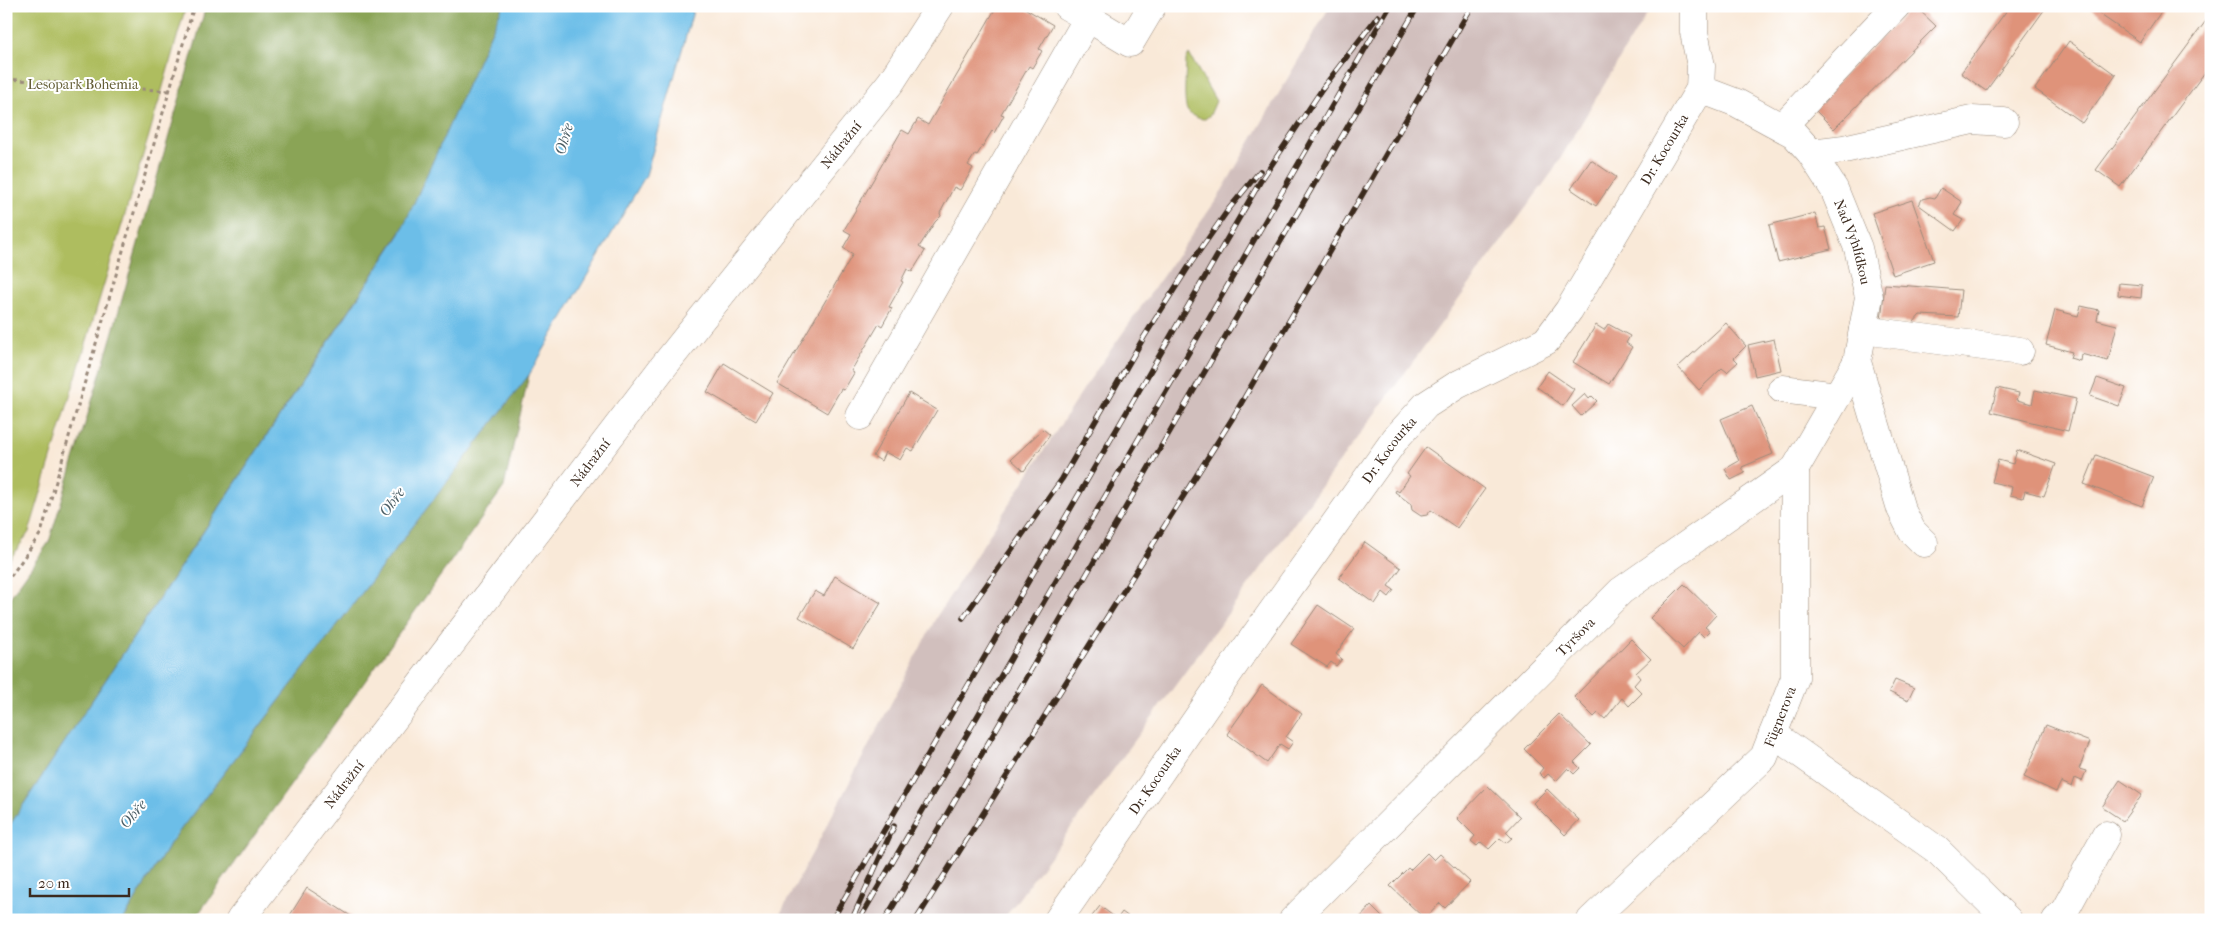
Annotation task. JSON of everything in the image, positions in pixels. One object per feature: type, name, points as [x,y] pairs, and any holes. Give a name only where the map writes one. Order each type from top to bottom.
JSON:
[{"type":"street","name":"Nádražní","points":[[240,920],[664,367],[891,82],[940,6]]},
{"type":"street","points":[[860,416],[1078,12],[1130,43],[1152,6]]},
{"type":"street","name":"Dr. Kocourka","points":[[1058,920],[1239,658],[1396,438],[1426,405],[1457,384],[1546,341],[1569,310],[1700,89],[1702,66],[1694,32],[1694,6]]},
{"type":"street","points":[[1782,127],[1896,6]]},
{"type":"street","name":"Nad Vyhlídkou","points":[[1700,89],[1737,103],[1794,134],[1811,152],[1834,189],[1858,248],[1869,297],[1857,362],[1901,509],[1912,531],[1924,543]]},
{"type":"street","points":[[1811,152],[1844,149],[1972,120],[2004,122]]},
{"type":"street","points":[[1863,330],[2020,350]]},
{"type":"street","name":"Tyršova","points":[[1293,920],[1621,591],[1795,468],[1857,362]]},
{"type":"street","points":[[1782,389],[1837,396]]},
{"type":"street","name":"Fügnerova","points":[[1591,920],[1764,757],[1795,678],[1795,468]]},
{"type":"street","points":[[1773,734],[1937,850],[2008,920]]},
{"type":"street","points":[[2056,920],[2065,910],[2106,835]]},
{"type":"path","points":[[6,583],[41,533],[194,6]]},
{"type":"path","points":[[6,79],[170,91]]},
{"type":"shaded area","points":[[1330,6],[1651,6],[1553,171],[1003,920],[777,920],[937,616],[1086,385],[1217,199]]},
{"type":"green space","name":"Lesopark Bohemia","points":[[6,6],[186,6],[150,132],[29,532],[6,565]]},
{"type":"green space","points":[[206,6],[503,6],[402,230],[6,831],[6,603],[49,542],[109,345]]},
{"type":"green space","points":[[1189,54],[1216,101],[1210,115],[1205,119],[1192,115],[1188,112],[1186,106],[1186,60]]},
{"type":"green space","points":[[529,375],[504,487],[194,920],[123,920],[171,842]]},
{"type":"water","name":"Ohře","points":[[503,6],[693,6],[646,175],[529,375],[171,842],[123,920],[6,920],[6,831],[400,234]]},
{"type":"building","points":[[997,6],[1021,6],[1053,25],[1039,49],[1042,51],[1032,68],[1029,66],[1001,114],[1004,115],[994,133],[992,131],[977,155],[975,154],[968,165],[973,168],[960,190],[954,187],[940,213],[941,216],[919,247],[925,251],[912,272],[907,269],[901,281],[903,282],[889,307],[892,308],[882,326],[879,324],[851,371],[854,373],[844,390],[841,389],[827,413],[777,383],[853,254],[843,248],[851,234],[844,230],[902,130],[909,134],[918,119],[928,125]]},
{"type":"building","points":[[1913,6],[1936,26],[1834,129],[1812,107]]},
{"type":"building","points":[[2010,6],[2047,6],[1986,91],[1961,73]]},
{"type":"building","points":[[2093,6],[2165,6],[2140,42],[2092,9]]},
{"type":"building","points":[[2211,14],[2211,64],[2120,187],[2096,170]]},
{"type":"building","points":[[2069,41],[2116,75],[2082,123],[2035,89]]},
{"type":"building","points":[[1591,160],[1616,177],[1596,206],[1571,189]]},
{"type":"building","points":[[1941,188],[1962,202],[1954,215],[1963,220],[1955,231],[1919,205],[1922,199],[1935,198]]},
{"type":"building","points":[[1912,200],[1934,261],[1893,275],[1872,213]]},
{"type":"building","points":[[1815,213],[1819,228],[1825,227],[1831,249],[1778,262],[1769,225]]},
{"type":"building","points":[[2119,283],[2142,285],[2141,298],[2118,295]]},
{"type":"building","points":[[1885,284],[1961,290],[1958,317],[1920,315],[1913,323],[1881,320]]},
{"type":"building","points":[[2081,306],[2099,310],[2097,320],[2117,325],[2108,361],[2081,354],[2080,361],[2070,358],[2072,352],[2046,345],[2055,310],[2078,316]]},
{"type":"building","points":[[1726,323],[1746,346],[1734,358],[1738,362],[1727,372],[1722,368],[1699,390],[1678,367]]},
{"type":"building","points":[[1608,324],[1630,336],[1626,343],[1632,347],[1609,384],[1573,362],[1596,325],[1604,330]]},
{"type":"building","points":[[1774,339],[1781,370],[1755,376],[1748,345]]},
{"type":"building","points":[[724,363],[773,393],[756,421],[707,392]]},
{"type":"building","points":[[1548,371],[1574,389],[1563,406],[1537,387]]},
{"type":"building","points":[[2097,378],[2126,388],[2119,406],[2090,396]]},
{"type":"building","points":[[1997,388],[2019,393],[2017,400],[2032,404],[2035,390],[2076,399],[2068,431],[1991,412]]},
{"type":"building","points":[[909,393],[937,410],[913,451],[907,448],[900,460],[885,452],[881,461],[873,456]]},
{"type":"building","points":[[1585,394],[1589,399],[1592,396],[1597,401],[1581,416],[1572,406]]},
{"type":"building","points":[[1752,406],[1773,454],[1742,467],[1745,473],[1731,480],[1725,469],[1739,461],[1721,419]]},
{"type":"building","points":[[1043,429],[1050,435],[1024,471],[1011,459]]},
{"type":"building","points":[[1426,447],[1485,489],[1457,528],[1431,510],[1427,515],[1421,516],[1412,510],[1411,504],[1395,492],[1396,490],[1399,492],[1410,476],[1407,474]]},
{"type":"building","points":[[2017,450],[2056,464],[2044,496],[2025,491],[2023,498],[2010,495],[2012,487],[1992,482],[1998,460],[2013,464]]},
{"type":"building","points":[[2096,455],[2154,477],[2142,506],[2084,484]]},
{"type":"building","points":[[1365,542],[1401,568],[1388,586],[1394,590],[1389,597],[1383,592],[1375,604],[1339,578]]},
{"type":"building","points":[[835,576],[881,603],[853,649],[799,617],[815,591],[824,596]]},
{"type":"building","points":[[1684,584],[1716,615],[1705,627],[1710,631],[1704,637],[1699,632],[1683,649],[1650,618]]},
{"type":"building","points":[[1318,605],[1354,629],[1336,654],[1342,659],[1336,666],[1331,662],[1327,667],[1291,644]]},
{"type":"building","points":[[1631,639],[1651,659],[1636,673],[1640,678],[1634,685],[1642,693],[1629,706],[1622,698],[1605,719],[1598,713],[1594,717],[1574,697]]},
{"type":"building","points":[[1895,680],[1914,688],[1908,701],[1889,692]]},
{"type":"building","points":[[1262,685],[1302,714],[1286,737],[1293,742],[1288,749],[1280,744],[1267,763],[1227,734]]},
{"type":"building","points":[[1559,714],[1591,745],[1574,762],[1580,768],[1574,774],[1568,768],[1556,781],[1548,774],[1544,778],[1539,773],[1543,768],[1524,749]]},
{"type":"building","points":[[2046,725],[2090,742],[2079,769],[2086,771],[2082,781],[2075,778],[2072,787],[2061,782],[2056,792],[2024,777]]},
{"type":"building","points":[[2120,780],[2142,795],[2123,821],[2102,807]]},
{"type":"building","points":[[1488,786],[1520,817],[1506,832],[1512,838],[1506,843],[1500,838],[1489,849],[1481,842],[1477,846],[1471,841],[1475,836],[1457,818]]},
{"type":"building","points":[[1547,789],[1579,820],[1565,835],[1533,803]]},
{"type":"building","points":[[1427,853],[1434,860],[1440,854],[1470,882],[1445,908],[1440,903],[1425,919],[1390,886]]},
{"type":"building","points":[[307,888],[357,920],[287,920]]},
{"type":"building","points":[[1100,906],[1117,919],[1122,912],[1133,920],[1089,920]]},
{"type":"building","points":[[1371,906],[1385,920],[1358,920]]},
{"type":"railway","points":[[859,920],[1390,6]]},
{"type":"railway","points":[[885,920],[1418,6]]},
{"type":"railway","points":[[916,920],[1232,419],[1472,6]]},
{"type":"railway","points":[[1322,89],[1378,16]]},
{"type":"railway","points":[[832,920],[1260,182],[1325,85]]},
{"type":"railway","points":[[963,618],[1062,479],[1144,337],[1191,263],[1228,210],[1260,171]]},
{"type":"railway","points":[[854,915],[894,826]]}]
